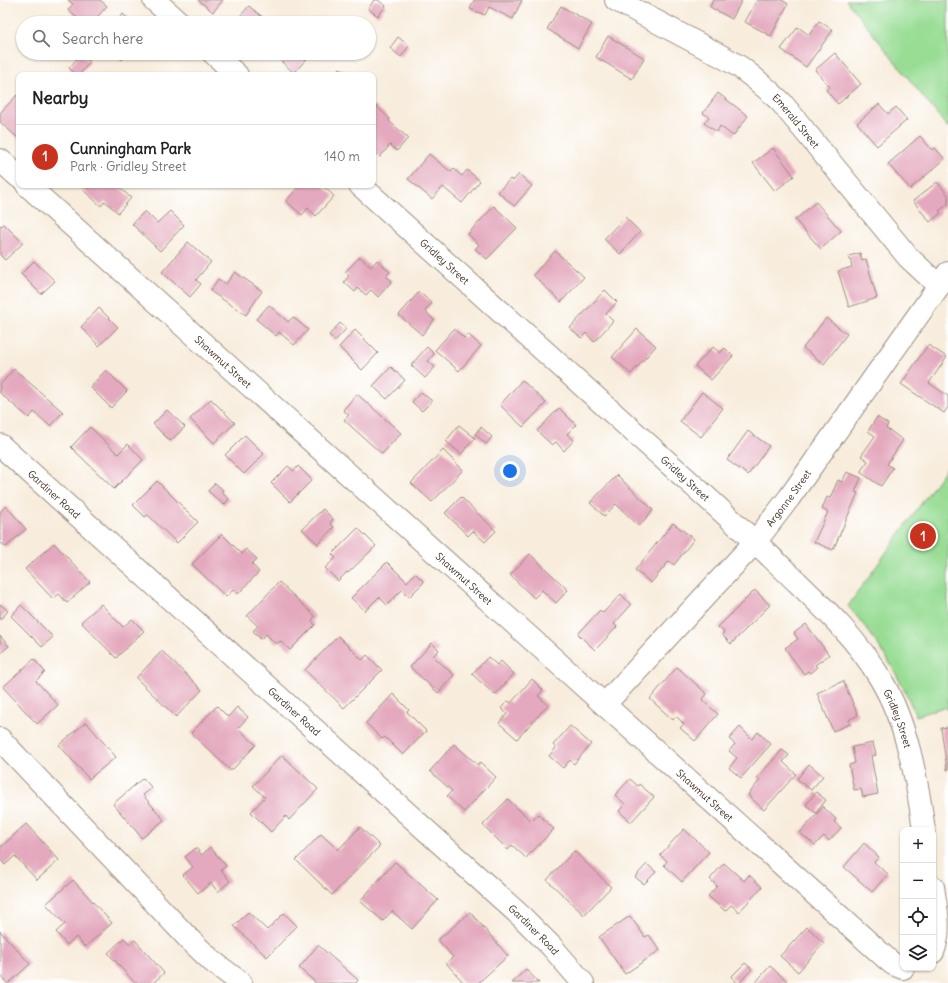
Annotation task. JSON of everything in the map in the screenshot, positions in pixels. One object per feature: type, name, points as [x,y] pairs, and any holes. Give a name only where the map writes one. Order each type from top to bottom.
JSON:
[{"type":"street","points":[[154,0],[172,16]]},
{"type":"street","name":"Emerald Street","points":[[616,0],[740,67],[768,90],[792,114],[908,257],[943,279]]},
{"type":"street","points":[[221,60],[234,72]]},
{"type":"street","points":[[0,160],[16,174]]},
{"type":"street","name":"Shawmut Street","points":[[30,188],[886,958],[893,964],[900,967]]},
{"type":"street","name":"Gridley Street","points":[[363,188],[756,541],[831,614],[858,645],[890,696],[904,734],[917,787],[924,827]]},
{"type":"street","name":"Argonne Street","points":[[605,704],[756,541],[789,498],[943,279]]},
{"type":"street","name":"Gardiner Road","points":[[0,445],[523,918],[552,947],[583,983]]},
{"type":"street","points":[[0,739],[190,940],[212,961],[241,983]]},
{"type":"street","points":[[935,899],[938,916],[936,943]]},
{"type":"green space","points":[[846,0],[948,0],[948,128]]},
{"type":"green space","points":[[948,466],[948,711],[944,707],[916,716],[888,660],[869,632],[848,606]]},
{"type":"building","points":[[68,0],[100,0],[107,6],[98,16],[75,16],[68,10],[73,4]]},
{"type":"building","points":[[198,0],[223,0],[213,12]]},
{"type":"building","points":[[374,0],[378,0],[386,6],[378,16],[368,9]]},
{"type":"building","points":[[474,0],[522,0],[513,19],[489,7],[485,15],[470,9]]},
{"type":"building","points":[[713,0],[742,0],[732,19],[710,7]]},
{"type":"building","points":[[757,0],[782,0],[788,4],[771,36],[745,22]]},
{"type":"building","points":[[249,6],[261,16],[240,16]]},
{"type":"building","points":[[561,6],[592,24],[578,48],[547,29]]},
{"type":"building","points":[[819,21],[833,30],[806,67],[781,49],[798,27],[809,35]]},
{"type":"building","points":[[608,36],[644,58],[632,79],[596,57]]},
{"type":"building","points":[[398,37],[409,46],[401,57],[390,48]]},
{"type":"building","points":[[835,53],[861,84],[838,104],[826,90],[830,87],[815,70]]},
{"type":"building","points":[[76,60],[88,60],[90,62],[82,72],[74,72],[69,68]]},
{"type":"building","points":[[280,60],[306,60],[295,72],[293,72]]},
{"type":"building","points":[[340,68],[345,72],[336,72]]},
{"type":"building","points":[[718,93],[748,116],[733,136],[720,126],[717,132],[704,123],[709,117],[703,113]]},
{"type":"building","points":[[16,96],[16,136],[0,122],[0,113]]},
{"type":"building","points":[[879,104],[888,114],[896,107],[907,120],[877,146],[857,123]]},
{"type":"building","points":[[376,106],[390,119],[389,121],[408,138],[397,151],[390,145],[380,157],[376,153]]},
{"type":"building","points":[[920,136],[932,150],[935,148],[945,159],[910,189],[888,164]]},
{"type":"building","points":[[773,148],[794,176],[775,191],[753,163]]},
{"type":"building","points":[[429,154],[451,172],[454,169],[462,176],[467,170],[480,181],[462,203],[443,187],[432,199],[408,179]]},
{"type":"building","points":[[519,174],[532,186],[514,206],[498,192],[510,179],[513,181]]},
{"type":"building","points":[[937,182],[948,195],[948,204],[939,211],[941,213],[930,222],[913,201]]},
{"type":"building","points":[[120,188],[131,198],[118,213],[105,201],[101,206],[82,189]]},
{"type":"building","points":[[297,188],[325,188],[334,196],[316,216],[308,208],[302,215],[286,201]]},
{"type":"building","points":[[816,202],[841,231],[821,249],[795,220]]},
{"type":"building","points":[[494,206],[517,228],[487,259],[475,249],[479,245],[468,234]]},
{"type":"building","points":[[145,211],[157,223],[170,211],[184,225],[160,251],[132,224]]},
{"type":"building","points":[[625,217],[640,232],[620,254],[604,239]]},
{"type":"building","points":[[4,224],[23,243],[5,260],[0,255],[0,225],[1,226]]},
{"type":"building","points":[[188,242],[211,262],[196,280],[201,284],[190,297],[162,272]]},
{"type":"building","points":[[555,251],[584,277],[561,302],[533,275]]},
{"type":"building","points":[[860,253],[862,261],[866,259],[877,298],[849,307],[838,271],[852,267],[849,256]]},
{"type":"building","points":[[360,257],[371,267],[377,260],[390,272],[386,276],[392,281],[378,297],[371,290],[366,295],[358,288],[355,292],[344,282],[349,276],[345,272]]},
{"type":"building","points":[[34,261],[55,281],[41,294],[21,274]]},
{"type":"building","points":[[235,272],[262,291],[246,315],[210,291],[218,279],[226,284]]},
{"type":"building","points":[[605,290],[617,302],[606,314],[613,321],[594,342],[586,333],[581,338],[570,328]]},
{"type":"building","points":[[419,292],[432,303],[425,311],[434,320],[422,335],[399,315]]},
{"type":"building","points":[[269,305],[288,322],[293,317],[308,330],[294,345],[279,332],[276,336],[256,319]]},
{"type":"building","points":[[99,308],[118,327],[99,346],[81,327]]},
{"type":"building","points":[[826,318],[847,334],[824,364],[803,348]]},
{"type":"building","points":[[340,323],[346,329],[335,341],[329,335]]},
{"type":"building","points":[[454,329],[464,338],[468,334],[481,346],[459,371],[435,350]]},
{"type":"building","points":[[637,329],[656,346],[631,374],[612,357]]},
{"type":"building","points":[[355,330],[378,353],[362,370],[339,347]]},
{"type":"building","points":[[928,345],[947,357],[929,383],[948,396],[948,407],[944,413],[901,384]]},
{"type":"building","points":[[427,347],[434,354],[428,361],[435,367],[425,378],[411,365]]},
{"type":"building","points":[[713,347],[720,353],[725,348],[733,356],[711,380],[695,366]]},
{"type":"building","points":[[391,367],[405,380],[387,399],[373,386]]},
{"type":"building","points":[[14,369],[63,412],[50,426],[34,412],[29,418],[0,393],[0,385]]},
{"type":"building","points":[[106,370],[127,391],[111,408],[90,387]]},
{"type":"building","points":[[522,380],[546,403],[523,427],[500,405]]},
{"type":"building","points":[[421,392],[432,401],[422,411],[412,402]]},
{"type":"building","points":[[702,392],[723,408],[701,437],[680,421]]},
{"type":"building","points":[[357,394],[401,433],[382,454],[344,420],[349,415],[343,410]]},
{"type":"building","points":[[211,399],[235,423],[214,443],[190,419]]},
{"type":"building","points":[[559,408],[576,425],[567,434],[574,440],[564,451],[556,442],[552,445],[537,431]]},
{"type":"building","points":[[167,410],[185,427],[170,441],[153,424]]},
{"type":"building","points":[[877,417],[888,424],[886,428],[903,440],[887,464],[893,468],[881,486],[860,472],[868,461],[861,456],[875,436],[868,431]]},
{"type":"building","points":[[459,425],[475,438],[461,454],[446,441]]},
{"type":"building","points":[[90,427],[118,454],[128,444],[143,460],[114,489],[71,447]]},
{"type":"building","points":[[481,427],[492,437],[486,444],[475,434]]},
{"type":"building","points":[[748,431],[769,446],[748,475],[727,460]]},
{"type":"building","points":[[245,435],[264,454],[244,474],[225,455]]},
{"type":"building","points":[[443,450],[463,470],[432,502],[411,483]]},
{"type":"building","points":[[288,466],[294,471],[298,466],[312,480],[290,502],[271,483]]},
{"type":"building","points":[[847,472],[861,478],[855,492],[858,493],[833,550],[814,542],[828,512],[822,509],[827,497],[830,498],[838,480],[842,482]]},
{"type":"building","points":[[617,475],[653,510],[639,526],[616,504],[604,516],[590,503]]},
{"type":"building","points":[[157,481],[198,522],[177,543],[148,515],[145,517],[133,505]]},
{"type":"building","points":[[215,483],[223,490],[221,492],[229,499],[224,505],[208,491]]},
{"type":"building","points":[[461,497],[496,531],[485,542],[473,531],[468,536],[445,513]]},
{"type":"building","points":[[6,506],[26,529],[6,547],[1,543],[0,544],[0,512]]},
{"type":"building","points":[[323,509],[333,519],[330,523],[334,527],[318,544],[302,529]]},
{"type":"building","points":[[673,523],[694,539],[674,565],[669,561],[651,583],[635,570]]},
{"type":"building","points":[[358,528],[376,546],[338,581],[325,568],[336,558],[332,554]]},
{"type":"building","points":[[222,534],[242,554],[246,549],[257,559],[252,564],[259,572],[238,594],[233,590],[226,597],[192,564]]},
{"type":"building","points":[[54,543],[90,582],[67,603],[59,594],[53,599],[25,569]]},
{"type":"building","points":[[530,554],[568,590],[556,603],[542,590],[534,598],[510,575]]},
{"type":"building","points":[[387,562],[407,582],[415,573],[424,582],[409,597],[402,590],[387,605],[379,597],[365,611],[351,598]]},
{"type":"building","points":[[279,582],[315,616],[312,621],[315,625],[290,650],[280,641],[276,644],[266,634],[261,639],[253,631],[258,626],[247,616]]},
{"type":"building","points":[[755,590],[770,605],[731,644],[722,635],[724,632],[718,627]]},
{"type":"building","points":[[621,594],[631,605],[614,624],[617,627],[595,650],[578,634],[600,610],[603,613]]},
{"type":"building","points":[[0,604],[8,611],[0,620]]},
{"type":"building","points":[[101,604],[123,627],[132,619],[144,631],[116,658],[81,622]]},
{"type":"building","points":[[21,605],[53,637],[42,647],[11,616]]},
{"type":"building","points":[[806,624],[829,655],[815,665],[817,667],[810,673],[808,671],[804,674],[785,648],[798,639],[794,633]]},
{"type":"building","points":[[0,636],[9,646],[0,654]]},
{"type":"building","points":[[338,636],[362,660],[367,655],[382,670],[344,708],[305,670]]},
{"type":"building","points":[[432,643],[439,650],[433,656],[454,675],[438,693],[410,667]]},
{"type":"building","points":[[162,651],[202,690],[176,717],[136,678]]},
{"type":"building","points":[[488,657],[497,665],[501,661],[514,674],[495,695],[472,674]]},
{"type":"building","points":[[34,659],[45,672],[36,681],[58,705],[37,724],[3,687]]},
{"type":"building","points":[[677,667],[707,694],[702,700],[718,714],[695,741],[680,728],[684,724],[676,716],[673,720],[650,699]]},
{"type":"building","points":[[532,679],[543,690],[538,696],[548,705],[517,739],[499,723],[507,714],[501,708],[508,701],[511,703]]},
{"type":"building","points":[[843,681],[858,715],[849,720],[850,724],[833,731],[817,693]]},
{"type":"building","points":[[393,694],[409,710],[407,712],[426,731],[403,755],[385,737],[382,739],[366,723]]},
{"type":"building","points":[[217,706],[228,717],[237,707],[248,717],[238,728],[256,745],[231,771],[191,733]]},
{"type":"building","points":[[86,722],[116,757],[89,779],[59,745]]},
{"type":"building","points":[[570,726],[591,744],[574,764],[570,760],[563,768],[549,756],[556,748],[553,745]]},
{"type":"building","points":[[740,727],[752,739],[758,732],[771,744],[741,778],[729,768],[737,758],[729,751],[735,744],[729,739]]},
{"type":"building","points":[[948,727],[948,770],[947,770],[941,728]]},
{"type":"building","points":[[873,743],[876,755],[871,756],[878,794],[863,797],[861,789],[854,790],[849,765],[855,763],[852,747]]},
{"type":"building","points":[[454,744],[478,765],[480,762],[496,777],[464,812],[447,796],[452,791],[430,771]]},
{"type":"building","points":[[782,750],[789,755],[783,762],[796,774],[764,810],[748,795],[760,780],[757,778]]},
{"type":"building","points":[[282,755],[318,789],[289,820],[286,816],[271,832],[251,812],[265,797],[253,786]]},
{"type":"building","points":[[809,764],[823,776],[811,790],[797,779]]},
{"type":"building","points":[[143,778],[152,788],[143,795],[164,820],[142,838],[113,804]]},
{"type":"building","points":[[630,779],[638,786],[639,784],[654,797],[631,822],[619,811],[625,804],[615,795]]},
{"type":"building","points":[[816,792],[826,800],[816,813],[806,805]]},
{"type":"building","points":[[508,799],[531,821],[538,814],[554,829],[526,858],[512,845],[508,850],[483,825]]},
{"type":"building","points":[[823,807],[836,819],[834,822],[841,828],[829,841],[824,836],[815,845],[800,833]]},
{"type":"building","points":[[26,824],[59,860],[37,880],[15,856],[5,865],[0,859],[0,848]]},
{"type":"building","points":[[360,827],[380,846],[332,895],[296,860],[321,834],[338,850]]},
{"type":"building","points":[[684,829],[709,852],[682,882],[664,865],[667,861],[660,855]]},
{"type":"building","points":[[864,843],[879,857],[874,862],[888,874],[872,892],[844,867]]},
{"type":"building","points":[[210,847],[226,866],[221,870],[230,881],[218,892],[211,883],[198,893],[183,875],[193,867],[185,857],[196,848],[202,855]]},
{"type":"building","points":[[574,851],[611,887],[584,915],[547,880]]},
{"type":"building","points":[[395,862],[438,900],[412,929],[392,911],[383,921],[360,901]]},
{"type":"building","points":[[724,863],[744,881],[749,875],[762,887],[739,912],[731,905],[725,911],[708,896],[717,886],[710,879]]},
{"type":"building","points":[[647,864],[656,872],[644,884],[635,877]]},
{"type":"building","points":[[73,880],[112,923],[85,947],[76,937],[67,945],[56,932],[65,924],[46,904]]},
{"type":"building","points":[[248,912],[267,930],[284,913],[297,926],[267,957],[234,926]]},
{"type":"building","points":[[470,912],[508,956],[478,983],[464,983],[446,963],[453,957],[438,940]]},
{"type":"building","points":[[630,916],[645,937],[649,935],[660,950],[625,974],[599,937]]},
{"type":"building","points":[[807,927],[824,943],[798,972],[780,956]]},
{"type":"building","points":[[0,931],[30,964],[9,983],[7,983],[0,975]]},
{"type":"building","points":[[124,938],[130,944],[135,940],[164,973],[153,983],[135,983],[108,953]]},
{"type":"building","points":[[318,945],[358,980],[356,983],[316,983],[299,968]]},
{"type":"building","points":[[745,963],[752,969],[738,983],[731,977]]},
{"type":"building","points":[[770,966],[787,981],[785,983],[755,983]]},
{"type":"building","points":[[526,969],[539,983],[512,983]]},
{"type":"place","name":"Cunningham Park","points":[[923,536]]}]
